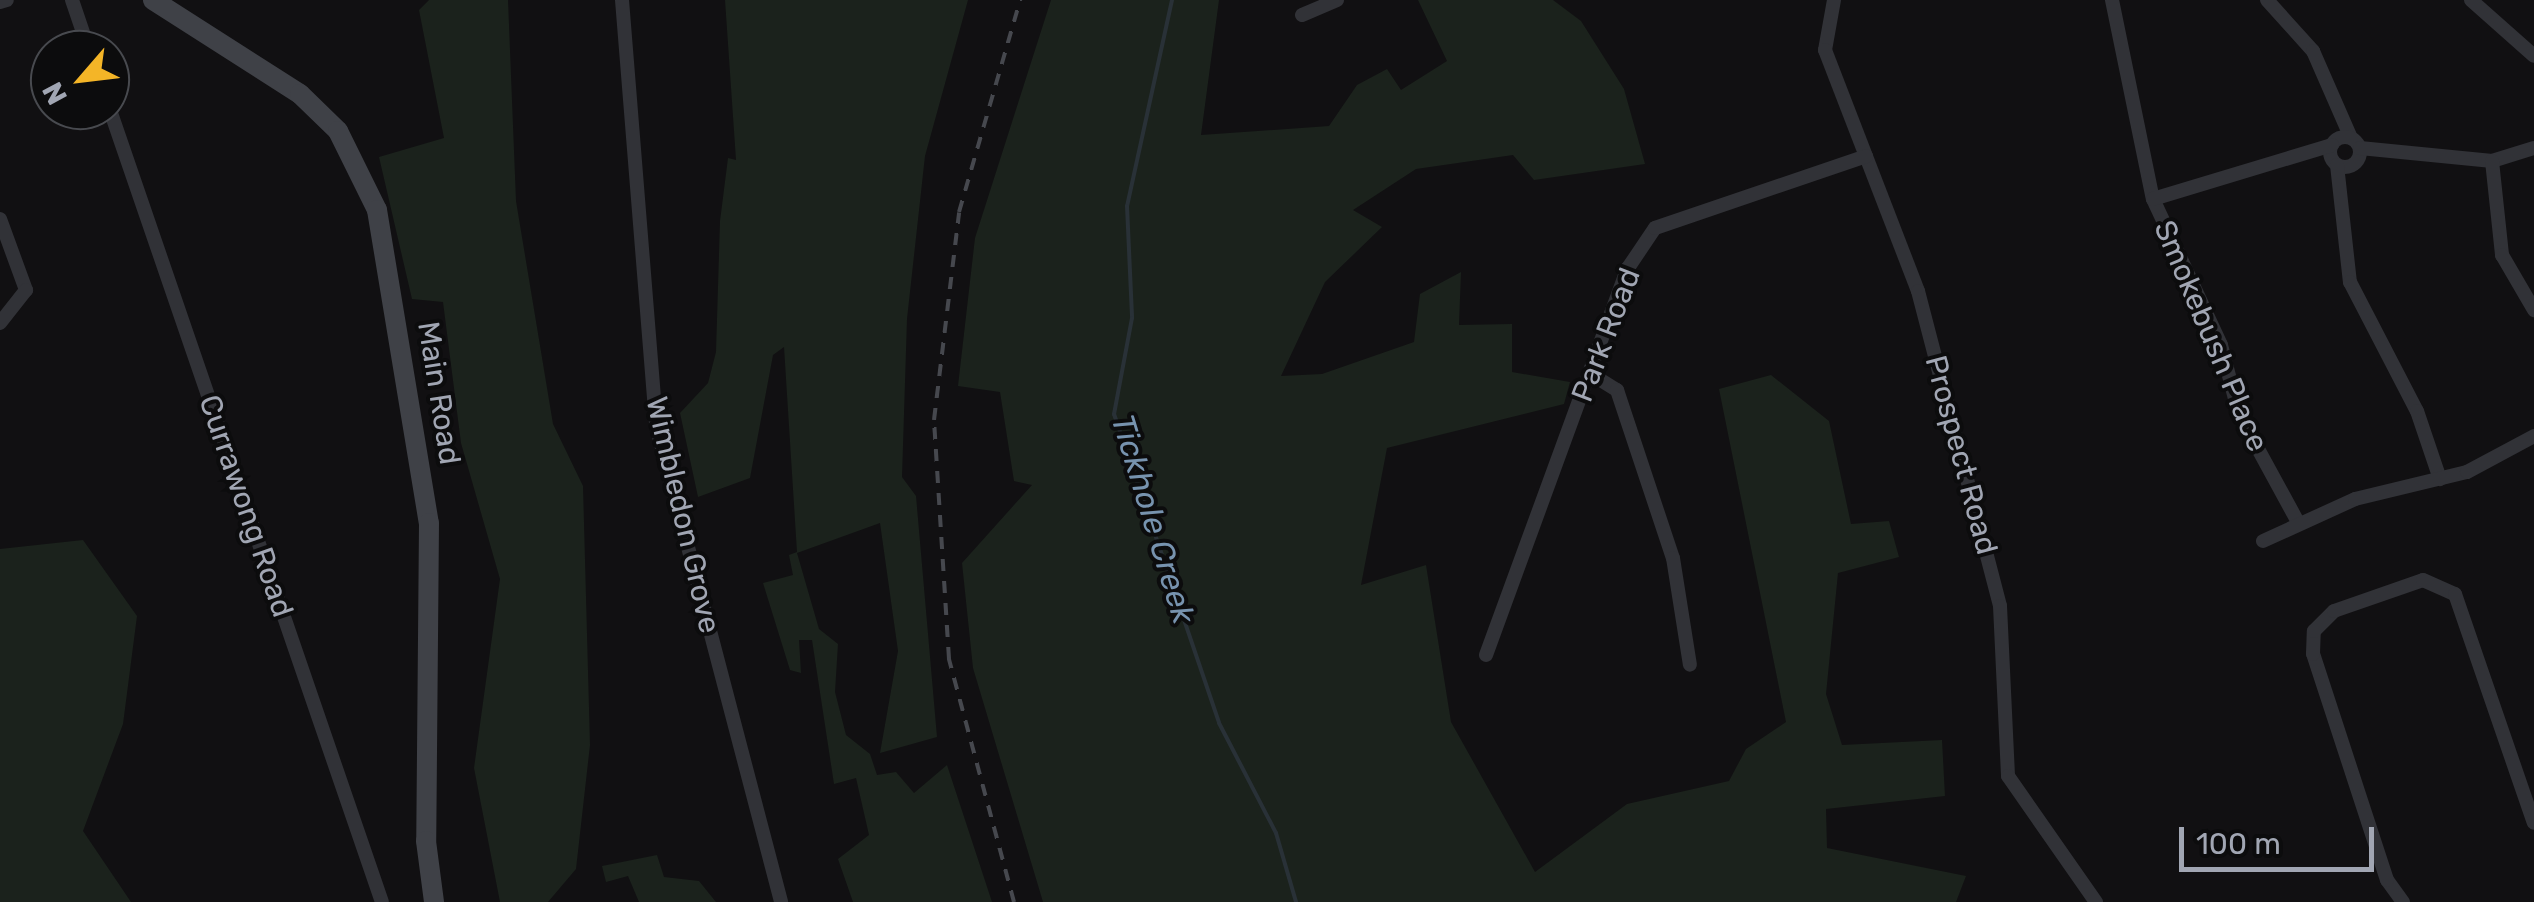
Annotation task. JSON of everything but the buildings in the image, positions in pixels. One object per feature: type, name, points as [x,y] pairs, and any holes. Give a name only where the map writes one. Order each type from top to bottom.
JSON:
[{"type":"main road","name":"Main Road","points":[[152,0],[300,94],[338,131],[377,210],[429,523],[426,841],[434,902]]},
{"type":"street","points":[[72,0],[83,30]]},
{"type":"street","name":"Wimbledon Grove","points":[[622,0],[656,425],[781,902]]},
{"type":"street","points":[[1302,15],[1337,0]]},
{"type":"street","name":"Prospect Road","points":[[1834,0],[1825,50],[1918,291],[2000,606],[2008,776],[2096,902]]},
{"type":"street","points":[[2267,0],[2313,51],[2339,109],[2345,152],[2340,197],[2356,301],[2418,411],[2440,478]]},
{"type":"street","points":[[2471,0],[2534,56]]},
{"type":"street","name":"Smokebush Place","points":[[2111,1],[2153,199],[2221,345],[2239,414],[2298,524]]},
{"type":"street","name":"Currawong Road","points":[[117,130],[382,902]]},
{"type":"street","points":[[2153,199],[2304,153],[2492,162],[2534,148]]},
{"type":"street","name":"Park Road","points":[[1486,655],[1628,268],[1655,228],[1866,156]]},
{"type":"street","points":[[2492,162],[2502,255],[2534,310]]},
{"type":"street","points":[[0,219],[26,290],[0,323]]},
{"type":"street","points":[[1591,374],[1617,390],[1672,558],[1690,665]]},
{"type":"street","points":[[2263,541],[2355,498],[2440,478],[2534,436]]},
{"type":"street","points":[[2403,902],[2387,880],[2313,654],[2314,631],[2334,611],[2423,580],[2456,594],[2534,823]]},
{"type":"shaded area","points":[[429,0],[508,0],[516,201],[553,424],[583,486],[590,745],[576,869],[548,902],[500,902],[474,768],[500,579],[461,443],[443,302],[412,299],[379,157],[444,138],[419,10]]},
{"type":"shaded area","points":[[725,0],[968,0],[925,156],[907,319],[902,477],[916,496],[937,737],[880,753],[898,651],[880,523],[797,553],[819,629],[838,644],[835,692],[846,735],[870,754],[877,775],[896,772],[914,793],[947,765],[992,902],[853,902],[838,859],[869,835],[856,778],[834,784],[812,640],[799,640],[801,673],[790,670],[763,583],[793,575],[789,555],[797,552],[784,347],[773,355],[750,478],[698,497],[680,413],[708,383],[716,352],[720,221],[728,158],[736,160]]},
{"type":"shaded area","points":[[1051,0],[1219,0],[1201,135],[1329,126],[1357,85],[1387,69],[1401,90],[1447,61],[1418,0],[1553,0],[1581,21],[1624,89],[1645,164],[1534,180],[1513,155],[1416,169],[1353,210],[1382,227],[1325,282],[1281,376],[1322,374],[1414,342],[1420,294],[1461,272],[1459,325],[1512,324],[1512,372],[1570,382],[1564,404],[1387,448],[1361,585],[1426,565],[1451,722],[1535,872],[1627,804],[1729,781],[1746,749],[1786,722],[1719,389],[1771,375],[1829,421],[1851,524],[1889,521],[1899,557],[1838,573],[1826,694],[1842,745],[1942,740],[1945,796],[1826,809],[1827,848],[1966,876],[1956,902],[1043,902],[973,668],[962,563],[1032,485],[1014,481],[1000,392],[958,386],[975,238]]},
{"type":"shaded area","points":[[83,540],[137,616],[123,724],[83,831],[131,902],[0,902],[0,549]]},
{"type":"shaded area","points":[[657,855],[664,877],[699,881],[716,902],[639,902],[628,876],[606,882],[602,866]]},
{"type":"waterway","name":"Tickhole Creek","points":[[1172,0],[1127,206],[1132,318],[1114,414],[1219,723],[1276,833],[1296,902]]},
{"type":"railway","points":[[1014,902],[949,659],[934,420],[959,212],[1020,0]]}]
